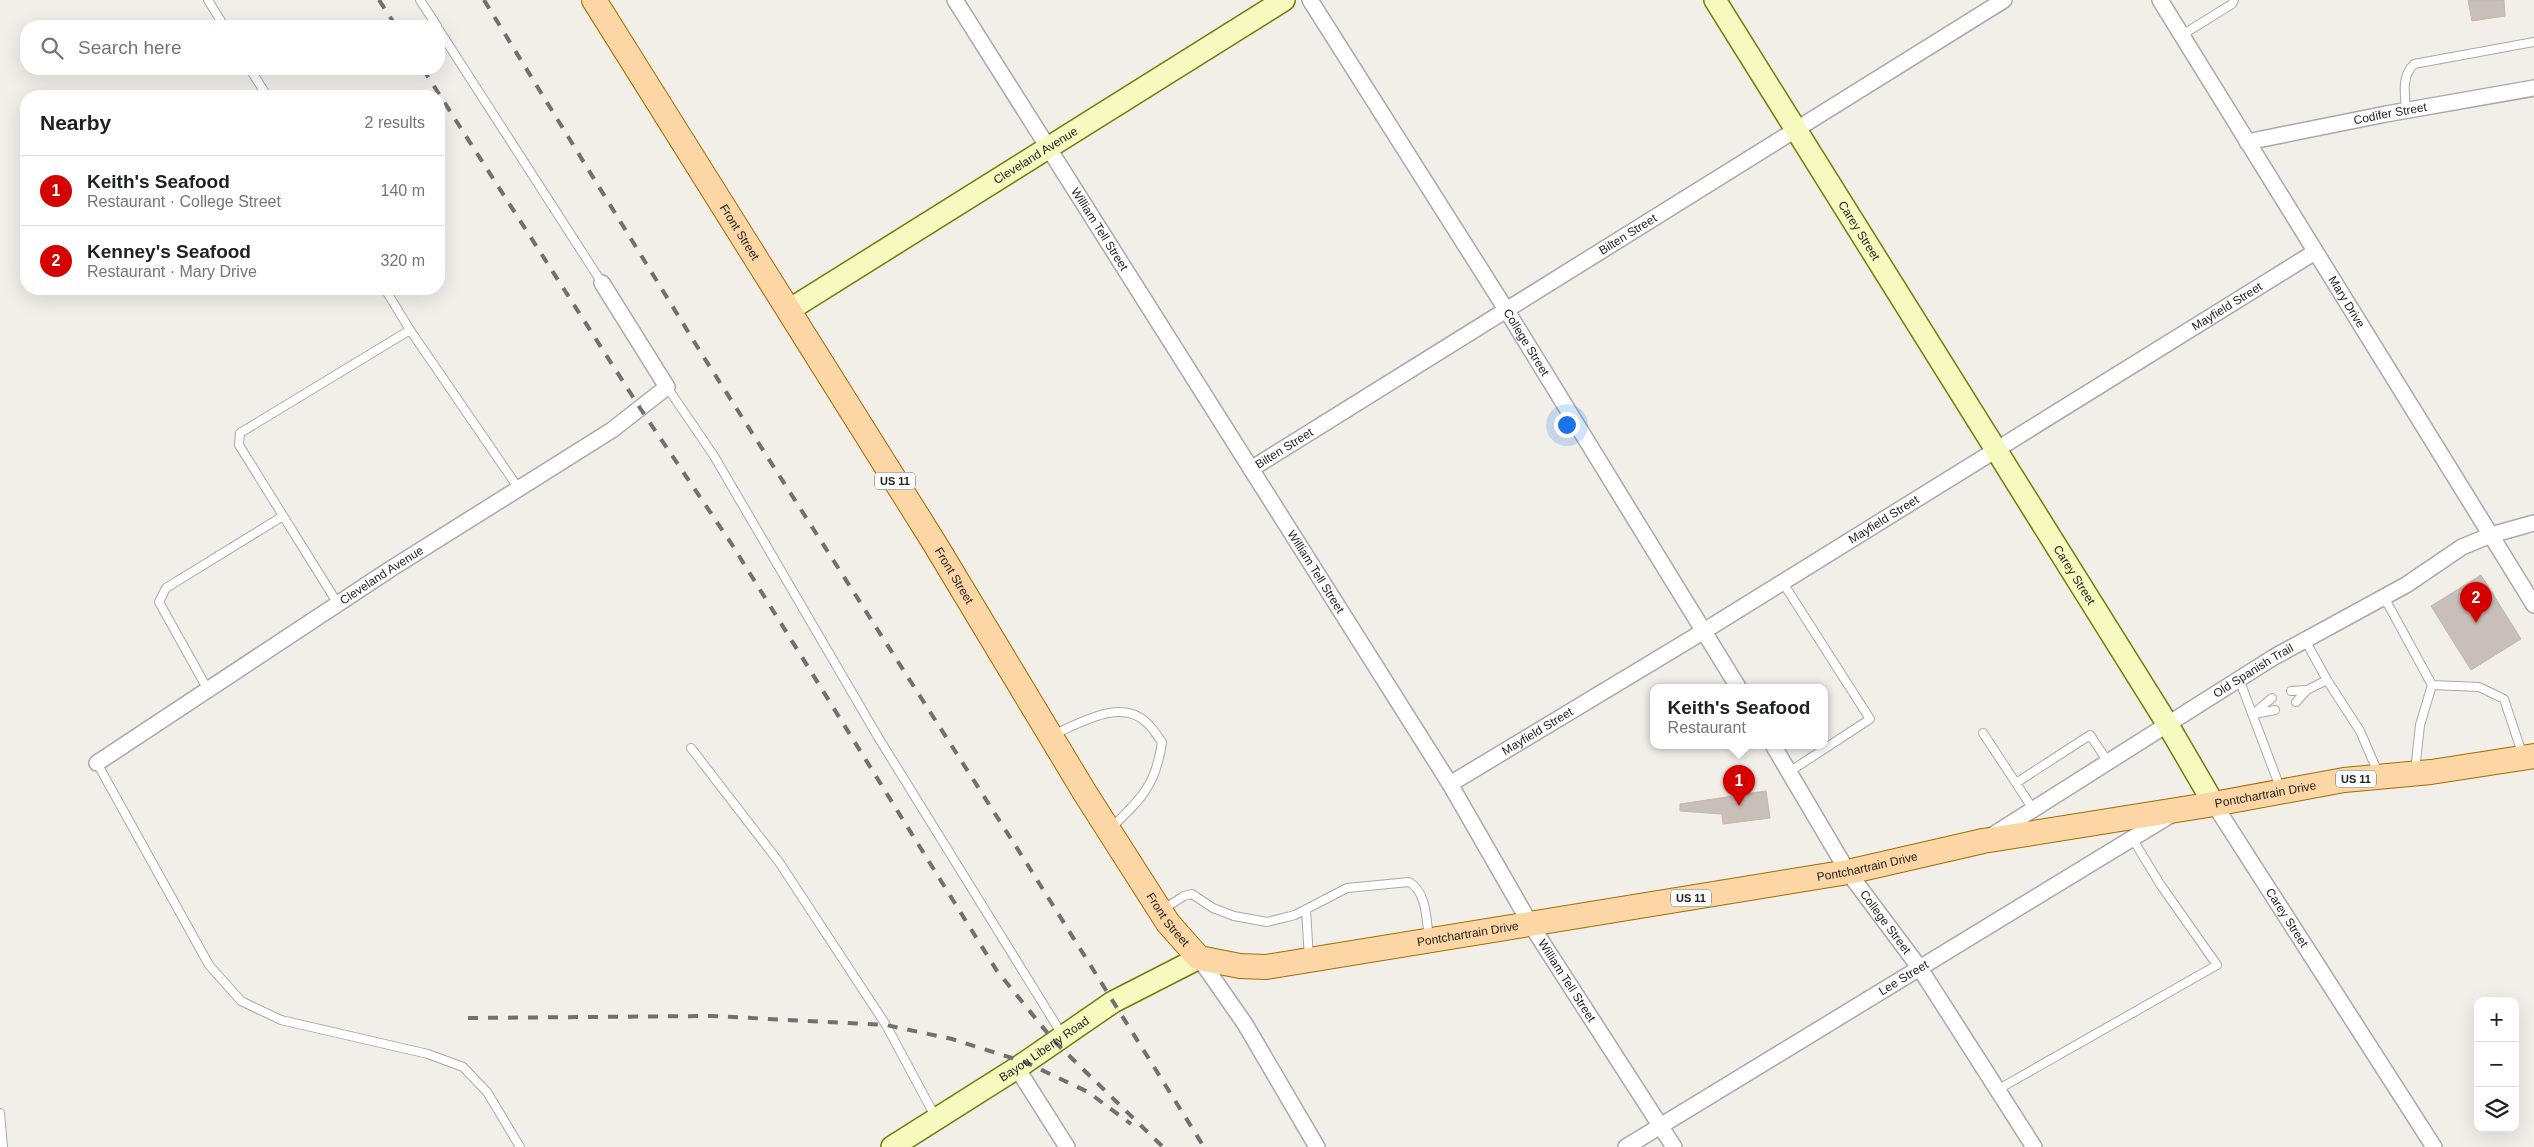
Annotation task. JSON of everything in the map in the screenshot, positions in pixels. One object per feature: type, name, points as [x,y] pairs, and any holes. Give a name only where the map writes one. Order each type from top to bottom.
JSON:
[{"type":"main road","name":"Front Street","points":[[594,0],[935,544],[1050,736],[1109,830],[1161,911],[1199,958]]},
{"type":"main road","name":"Pontchartrain Drive","points":[[1199,958],[1240,966],[1266,967],[1848,872],[1983,841],[2214,804],[2344,780],[2415,773],[2529,756]]},
{"type":"street","name":"William Tell Street","points":[[955,0],[1450,784],[1532,925],[1674,1147]]},
{"type":"street","name":"Cleveland Avenue","points":[[789,310],[1284,0]]},
{"type":"street","name":"College Street","points":[[1310,0],[1507,311],[1736,684]]},
{"type":"street","name":"Carey Street","points":[[1715,0],[2168,725],[2214,804],[2434,1147]]},
{"type":"street","name":"Bilten Street","points":[[1251,469],[2004,0]]},
{"type":"street","name":"Mary Drive","points":[[2160,0],[2534,605]]},
{"type":"street","name":"Codifer Street","points":[[2247,142],[2534,88]]},
{"type":"street","name":"Mayfield Street","points":[[1450,784],[1704,632],[2315,252]]},
{"type":"street","points":[[602,284],[667,387]]},
{"type":"street","name":"Cleveland Avenue","points":[[97,763],[338,604],[612,430],[667,387]]},
{"type":"street","name":"Old Spanish Trail","points":[[1983,841],[2239,679],[2304,640],[2384,597],[2462,548],[2491,535],[2534,523]]},
{"type":"street","name":"College Street","points":[[1775,749],[1848,872],[1919,967],[2034,1147]]},
{"type":"street","name":"Lee Street","points":[[1626,1147],[2180,809]]},
{"type":"street","name":"Bayou Liberty Road","points":[[892,1147],[1017,1068],[1113,1002],[1199,958]]},
{"type":"street","name":"Front Street","points":[[1199,958],[1245,1024],[1317,1147]]},
{"type":"street","points":[[1017,1068],[1067,1147]]},
{"type":"lane","points":[[208,0],[220,20]]},
{"type":"lane","points":[[420,0],[433,20]]},
{"type":"lane","points":[[2182,35],[2232,4],[2234,0]]},
{"type":"lane","points":[[445,39],[602,284]]},
{"type":"lane","points":[[2406,111],[2404,82],[2406,74],[2414,64],[2534,42]]},
{"type":"lane","points":[[254,75],[263,90]]},
{"type":"lane","points":[[389,295],[410,330],[519,488]]},
{"type":"lane","points":[[338,604],[239,445],[240,433],[410,330]]},
{"type":"lane","points":[[667,387],[714,456],[878,737],[970,882],[1064,1037]]},
{"type":"lane","points":[[208,690],[159,602],[166,588],[283,516]]},
{"type":"lane","points":[[1783,583],[1870,719],[1828,746]]},
{"type":"lane","points":[[2384,597],[2432,685],[2420,726],[2415,773]]},
{"type":"lane","points":[[2304,640],[2360,731],[2380,776]]},
{"type":"lane","points":[[2239,679],[2282,791]]},
{"type":"lane","points":[[2296,702],[2307,690],[2327,680]]},
{"type":"lane","points":[[2432,685],[2479,687],[2504,698],[2529,756]]},
{"type":"lane","points":[[2291,691],[2307,690]]},
{"type":"lane","points":[[2253,714],[2272,698]]},
{"type":"lane","points":[[2253,714],[2275,710]]},
{"type":"lane","points":[[1050,736],[1104,713],[1128,712],[1146,722],[1162,742],[1159,763],[1142,798],[1109,830]]},
{"type":"lane","points":[[1983,733],[2033,809]]},
{"type":"lane","points":[[2016,783],[2090,735],[2108,762]]},
{"type":"lane","points":[[690,748],[779,862],[886,1025],[936,1118]]},
{"type":"lane","points":[[1789,772],[1824,749]]},
{"type":"lane","points":[[97,763],[209,965],[241,1002],[281,1020],[428,1054],[463,1068],[487,1092],[520,1147]]},
{"type":"lane","points":[[1997,1090],[2217,965],[2160,884],[2132,838]]},
{"type":"lane","points":[[1161,911],[1189,894],[1197,896],[1213,908],[1251,920],[1267,922],[1295,915],[1347,888],[1409,882],[1418,886],[1422,894],[1429,941]]},
{"type":"lane","points":[[1306,910],[1309,960]]},
{"type":"lane","points":[[0,1113],[3,1147]]},
{"type":"building","points":[[2468,0],[2504,0],[2505,16],[2472,21]]},
{"type":"building","points":[[2481,575],[2521,639],[2471,670],[2431,606]]},
{"type":"building","points":[[1766,791],[1770,818],[1723,824],[1722,814],[1680,811],[1680,804]]},
{"type":"railway","points":[[379,0],[392,20]]},
{"type":"railway","points":[[484,0],[703,356],[1029,867],[1204,1147]]},
{"type":"railway","points":[[427,75],[436,90]]},
{"type":"railway","points":[[445,103],[640,408],[731,543],[997,971],[1054,1041],[1163,1147]]},
{"type":"railway","points":[[468,1018],[712,1016],[886,1025],[952,1039],[1025,1062],[1088,1092],[1131,1124]]},
{"type":"place","name":"Kenney's Seafood","points":[[2476,623]]},
{"type":"place","name":"Keith's Seafood","points":[[1739,806]]}]
